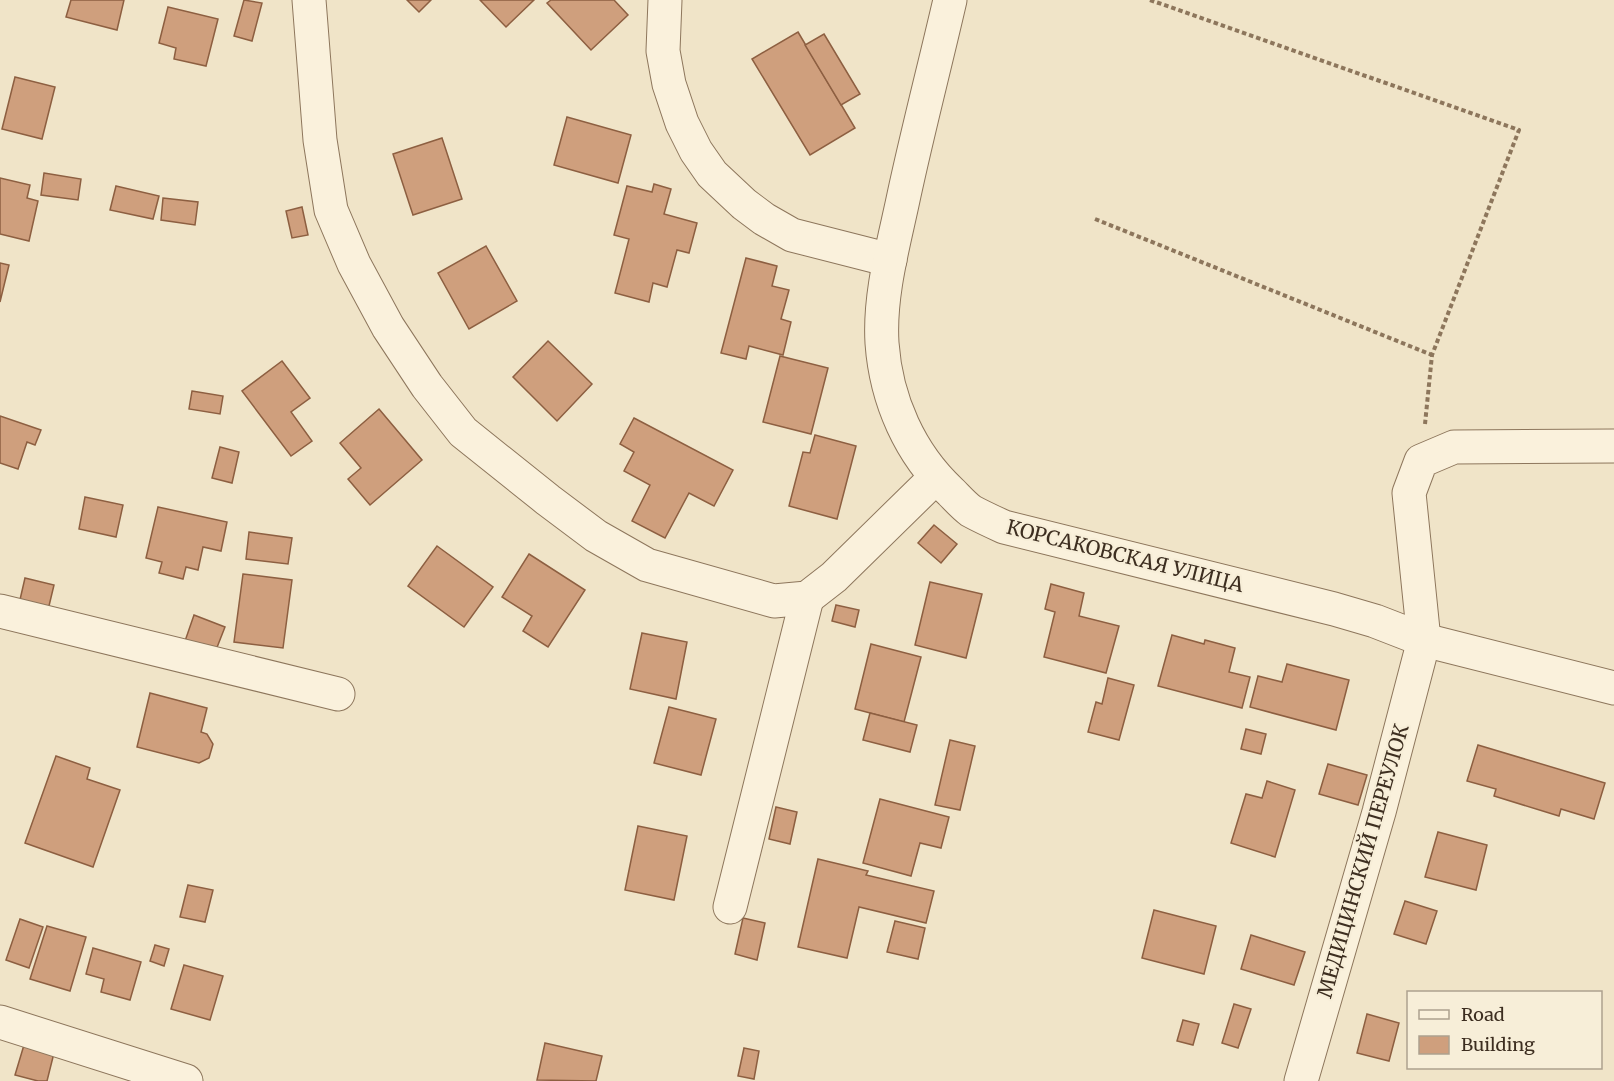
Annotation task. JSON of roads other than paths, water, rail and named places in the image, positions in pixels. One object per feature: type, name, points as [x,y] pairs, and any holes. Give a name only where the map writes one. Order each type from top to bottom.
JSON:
[{"type":"street","points":[[309,0],[320,140],[331,210],[354,264],[388,327],[462,432],[596,536],[647,565],[774,601],[807,598],[834,577],[935,478]]},
{"type":"street","points":[[665,0],[663,51],[669,84],[682,123],[696,152],[712,174],[744,204],[792,235],[890,260]]},
{"type":"street","name":"КОРСАКОВСКАЯ УЛИЦА","points":[[950,0],[917,134],[890,260],[884,304],[882,344],[892,399],[899,418],[913,446],[935,478],[969,510],[1004,527],[1334,609],[1375,621],[1424,640],[1614,688]]},
{"type":"street","points":[[1424,640],[1409,493],[1421,461],[1454,447],[1614,446]]},
{"type":"street","points":[[730,907],[807,598]]},
{"type":"street","points":[[0,611],[338,694]]},
{"type":"street","name":"МЕДИЦИНСКИЙ ПЕРЕУЛОК","points":[[1301,1081],[1379,812],[1424,640]]},
{"type":"street","points":[[0,1022],[186,1081]]}]
